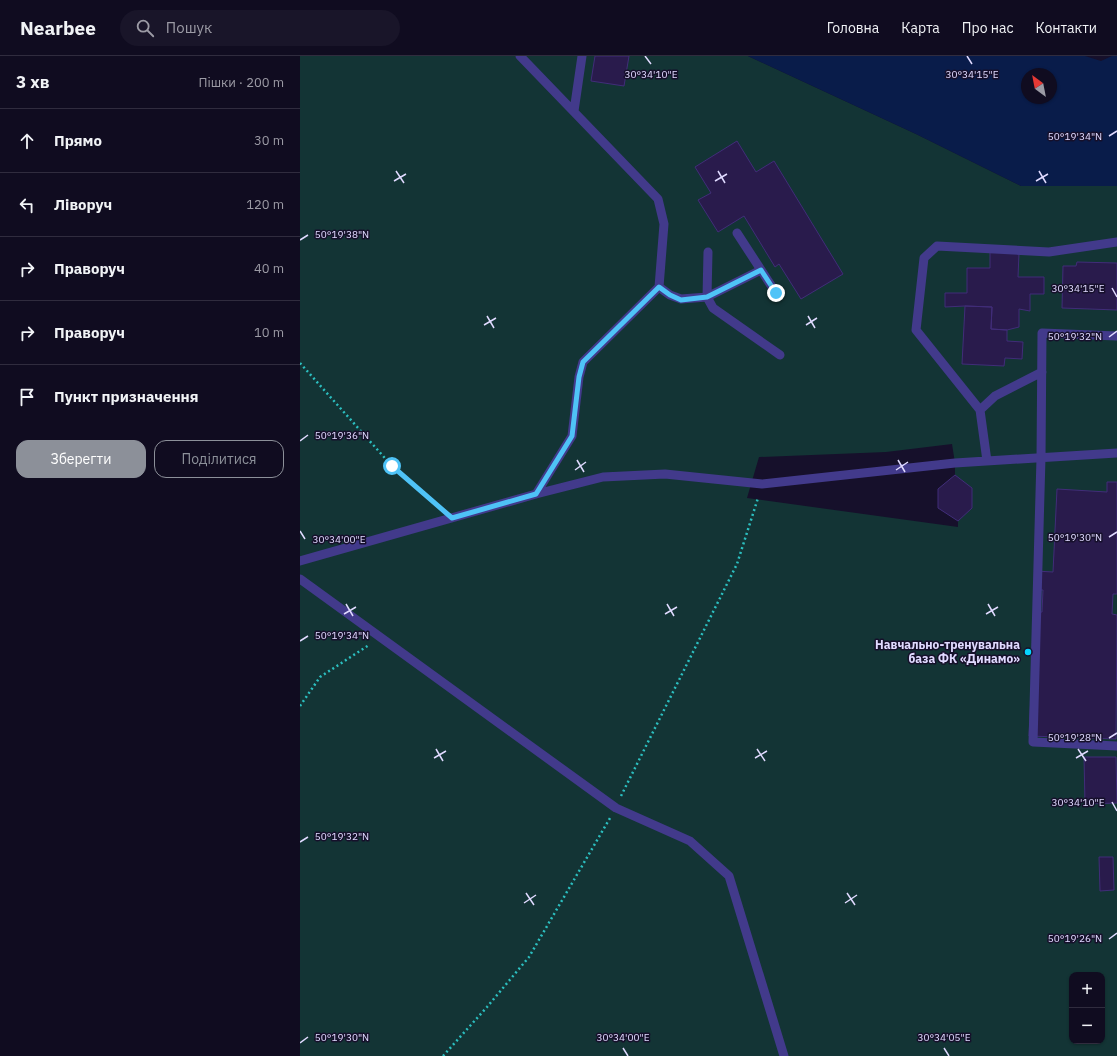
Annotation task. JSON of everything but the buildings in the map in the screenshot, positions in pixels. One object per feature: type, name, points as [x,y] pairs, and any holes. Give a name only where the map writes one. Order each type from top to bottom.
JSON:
[{"type":"lane","points":[[520,56],[658,200],[664,224],[659,287],[583,362],[579,377],[572,436],[536,494]]},
{"type":"lane","points":[[574,111],[582,56]]},
{"type":"lane","points":[[737,233],[776,293]]},
{"type":"lane","points":[[987,461],[980,410],[916,330],[924,258],[937,246],[1049,252],[1117,242]]},
{"type":"lane","points":[[708,252],[707,297],[713,308],[780,355]]},
{"type":"lane","points":[[659,287],[670,295],[681,300],[707,297],[761,270]]},
{"type":"lane","points":[[1117,336],[1042,333],[1041,458],[1033,742],[1117,746]]},
{"type":"lane","points":[[980,410],[995,396],[1042,372]]},
{"type":"lane","points":[[300,561],[536,494],[603,477],[665,474],[762,484],[956,463],[1117,453]]},
{"type":"lane","points":[[300,579],[616,808],[690,841],[729,876],[784,1056]]},
{"type":"path","points":[[300,363],[392,466],[452,518]]},
{"type":"path","points":[[443,1056],[530,957],[616,808],[737,564],[762,484]]},
{"type":"path","points":[[300,706],[320,677],[381,637]]},
{"type":"green space","points":[[300,56],[748,56],[916,134],[1021,186],[1117,186],[1117,1056],[300,1056]],"holes":[[[952,444],[955,475],[938,489],[938,508],[958,521],[958,527],[747,498],[759,457],[886,452]]]},
{"type":"water","points":[[748,56],[1085,56],[1101,61],[1112,56],[1117,56],[1117,186],[1021,186],[916,134]]},
{"type":"place","name":"Навчально-тренувальна база ФК «Динамо»","points":[[1028,652]]},
{"type":"route","points":[[392,466],[452,518],[536,494],[572,436],[579,377],[583,362],[659,287],[670,295],[681,300],[707,297],[761,270],[776,293]]}]
